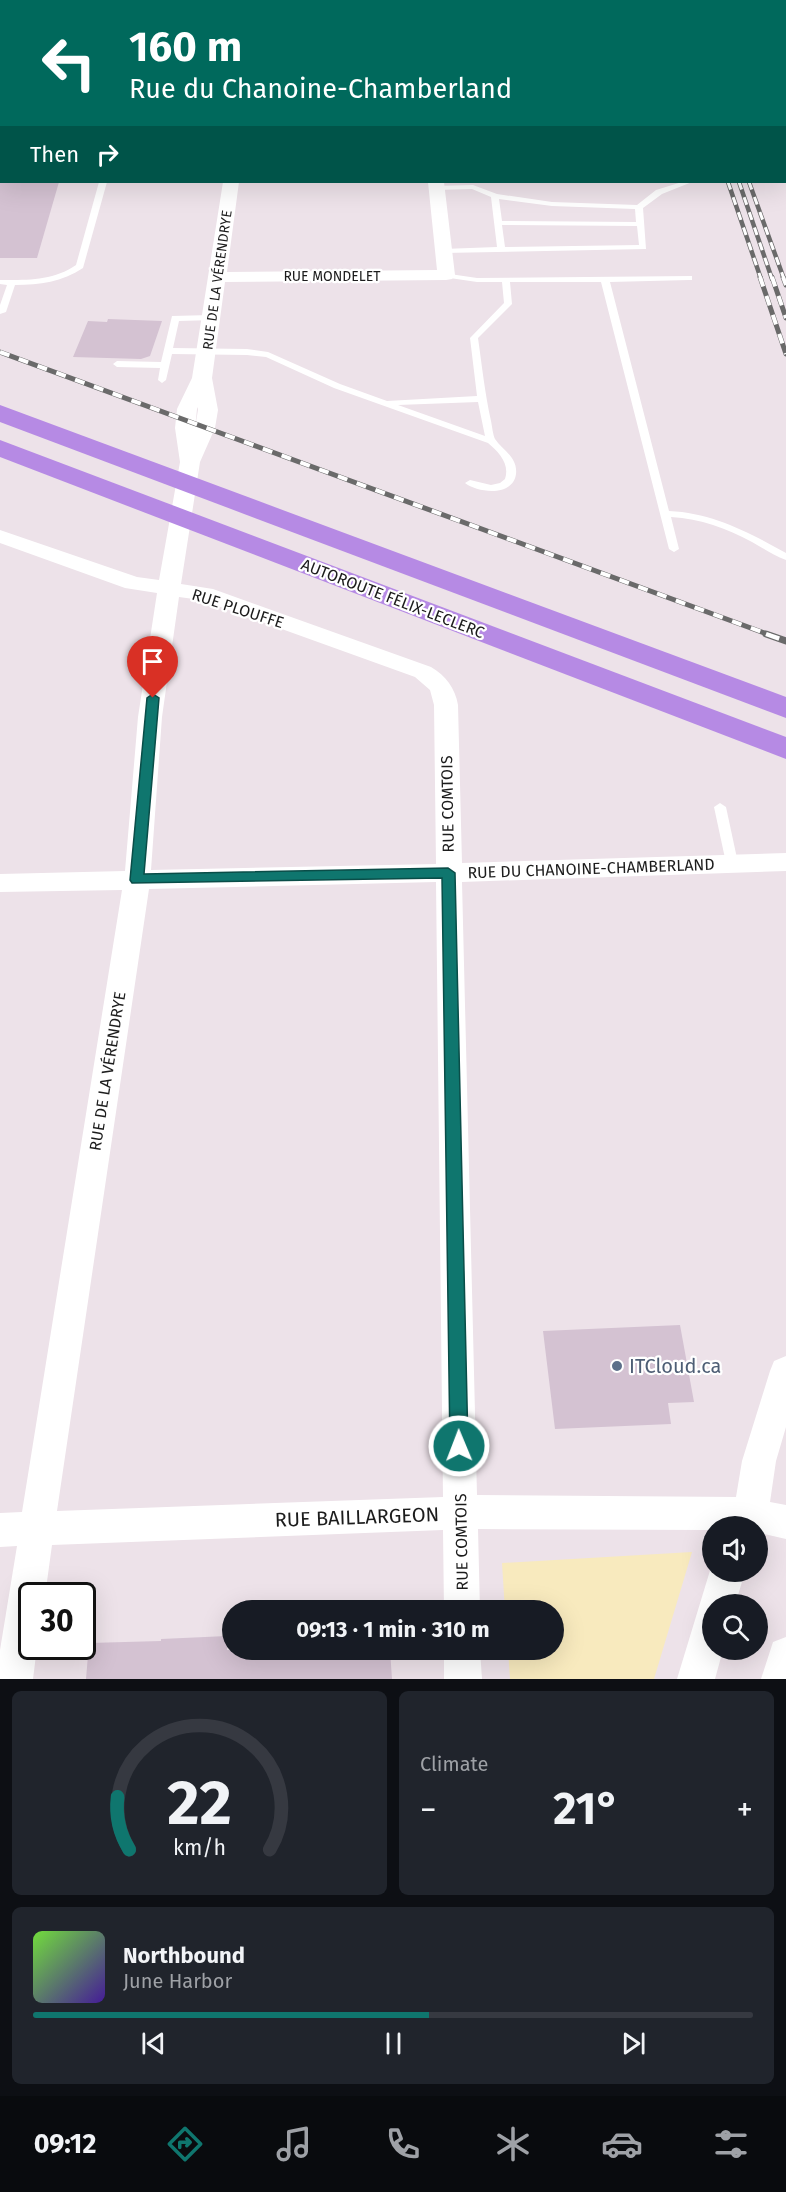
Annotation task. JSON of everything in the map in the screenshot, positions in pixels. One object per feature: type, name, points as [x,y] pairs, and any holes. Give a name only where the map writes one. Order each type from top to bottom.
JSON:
[{"type":"highway","points":[[0,405],[55,434]]},
{"type":"highway","name":"AUTOROUTE FÉLIX-LECLERC","points":[[0,413],[786,708]]},
{"type":"highway","name":"AUTOROUTE FÉLIX-LECLERC","points":[[0,448],[786,749]]},
{"type":"highway","points":[[0,459],[150,505]]},
{"type":"street","name":"RUE DE LA VÉRENDRYE","points":[[14,1679],[137,880],[150,717],[169,588],[190,462],[205,428],[208,410],[202,378],[231,183]]},
{"type":"street","points":[[436,185],[446,275]]},
{"type":"street","name":"RUE MONDELET","points":[[217,277],[446,275]]},
{"type":"street","name":"RUE PLOUFFE","points":[[0,536],[133,583],[200,593],[423,672],[437,683]]},
{"type":"street","name":"RUE COMTOIS","points":[[437,683],[443,692],[446,705],[462,1600]]},
{"type":"street","name":"RUE DU CHANOINE-CHAMBERLAND","points":[[0,884],[786,862]]},
{"type":"street","points":[[748,1516],[759,1461],[786,1371]]},
{"type":"street","name":"RUE BAILLARGEON","points":[[0,1530],[502,1511],[702,1518]]},
{"type":"street","name":"RUE BAILLARGEON","points":[[768,1521],[786,1522]]},
{"type":"street","points":[[780,1679],[786,1655]]},
{"type":"street","points":[[696,1679],[702,1658]]},
{"type":"street","points":[[462,1660],[463,1679]]},
{"type":"lane","points":[[0,282],[51,280],[68,274],[80,266],[103,183]]},
{"type":"lane","points":[[436,185],[473,187],[495,196],[552,204],[639,207],[660,192],[685,183]]},
{"type":"lane","points":[[495,196],[501,250]]},
{"type":"lane","points":[[443,251],[643,247],[639,207]]},
{"type":"lane","points":[[498,223],[639,224]]},
{"type":"lane","points":[[446,275],[477,280],[688,278]]},
{"type":"lane","points":[[491,441],[482,399],[474,338],[508,304],[506,280]]},
{"type":"lane","points":[[605,280],[674,549]]},
{"type":"lane","points":[[2,312],[12,282]]},
{"type":"lane","points":[[162,380],[175,318],[211,318]]},
{"type":"lane","points":[[168,351],[247,352],[268,356],[337,386],[500,446],[510,463],[508,480],[492,488],[470,483]]},
{"type":"lane","points":[[117,364],[165,365]]},
{"type":"lane","points":[[384,403],[482,399]]},
{"type":"lane","points":[[666,514],[684,514],[715,520],[786,557]]},
{"type":"lane","points":[[720,807],[732,863]]},
{"type":"shaded area","points":[[692,1552],[654,1679],[510,1679],[509,1660],[564,1660],[564,1600],[504,1600],[502,1563]]},
{"type":"building","points":[[0,183],[59,183],[37,258],[0,258]]},
{"type":"building","points":[[108,319],[162,321],[150,356],[141,359],[73,357],[88,321],[107,322]]},
{"type":"building","name":"ITCloud.ca","points":[[680,1325],[694,1402],[668,1403],[671,1424],[555,1429],[543,1331]]},
{"type":"building","points":[[222,1636],[222,1660],[391,1660],[392,1679],[86,1679],[88,1660],[96,1660],[96,1643],[161,1641],[161,1639]]},
{"type":"railway","points":[[728,183],[761,279]]},
{"type":"railway","points":[[739,183],[772,279]]},
{"type":"railway","points":[[749,183],[784,279]]},
{"type":"railway","points":[[760,277],[786,354]]},
{"type":"railway","points":[[772,277],[786,318]]},
{"type":"railway","points":[[783,277],[786,285]]},
{"type":"railway","points":[[0,352],[770,635]]},
{"type":"railway","points":[[766,634],[786,641]]},
{"type":"place","name":"ITCloud.ca","points":[[617,1366]]},
{"type":"route","points":[[153,698],[137,880],[448,873],[459,1446]]}]
